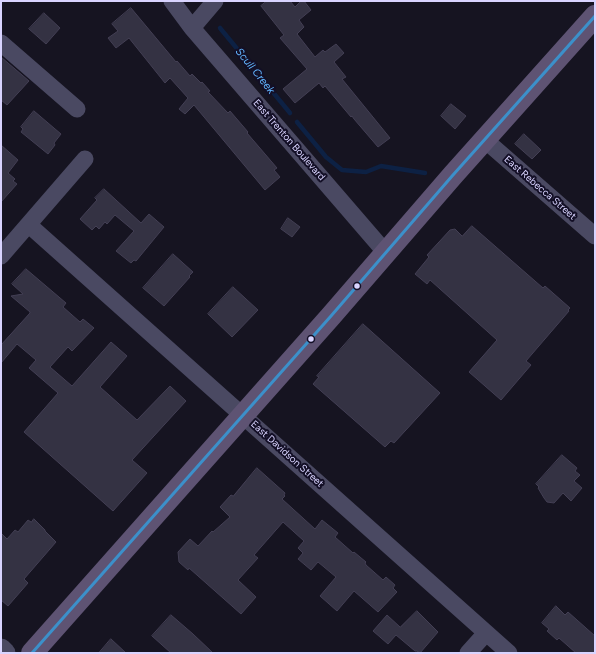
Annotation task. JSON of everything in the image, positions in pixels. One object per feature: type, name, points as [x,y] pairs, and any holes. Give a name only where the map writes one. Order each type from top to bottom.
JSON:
[{"type":"main road","points":[[32,653],[595,16]]},
{"type":"street","name":"East Trenton Boulevard","points":[[172,1],[192,28],[386,253]]},
{"type":"street","points":[[192,28],[215,1]]},
{"type":"street","points":[[1,43],[77,109]]},
{"type":"street","name":"East Rebecca Street","points":[[485,140],[595,236]]},
{"type":"street","points":[[4,245],[28,225],[85,159]]},
{"type":"street","name":"East Davidson Street","points":[[28,225],[509,653]]},
{"type":"street","points":[[468,653],[486,633]]},
{"type":"street","points":[[1,649],[5,653]]},
{"type":"building","points":[[267,1],[290,1],[295,7],[301,1],[304,1],[311,10],[299,20],[304,27],[297,34],[315,57],[323,50],[325,52],[336,44],[344,53],[334,62],[346,77],[342,79],[390,138],[378,147],[325,86],[323,88],[319,83],[295,103],[283,89],[307,69],[280,38],[284,35],[261,6]]},
{"type":"building","points":[[131,8],[176,62],[177,61],[190,76],[192,74],[201,83],[202,82],[210,91],[208,92],[228,113],[230,111],[277,168],[274,170],[280,177],[265,190],[194,105],[185,114],[179,109],[188,98],[170,78],[165,83],[129,38],[116,48],[108,38],[118,31],[112,24]]},
{"type":"building","points":[[44,13],[60,28],[46,44],[29,29]]},
{"type":"building","points":[[1,57],[29,81],[7,105],[1,100]]},
{"type":"building","points":[[451,104],[466,116],[455,129],[441,116]]},
{"type":"building","points":[[34,111],[61,134],[48,154],[21,132],[23,129],[21,127]]},
{"type":"building","points":[[524,134],[541,150],[532,159],[515,144]]},
{"type":"building","points":[[1,145],[18,160],[8,173],[15,179],[13,181],[17,184],[1,202]]},
{"type":"building","points":[[104,189],[141,223],[149,214],[164,227],[136,261],[134,260],[131,263],[116,251],[134,231],[115,215],[107,224],[105,222],[99,229],[96,226],[92,230],[80,219],[97,200],[95,198]]},
{"type":"building","points":[[288,218],[300,227],[292,237],[281,229]]},
{"type":"building","points":[[472,226],[543,288],[545,286],[570,308],[526,361],[531,365],[501,400],[469,372],[497,340],[430,280],[427,284],[415,274],[429,257],[427,255],[450,230],[455,229],[462,236]]},
{"type":"building","points":[[173,254],[193,272],[164,306],[143,288]]},
{"type":"building","points":[[26,269],[66,303],[63,307],[80,322],[83,319],[94,328],[72,351],[68,347],[50,367],[72,386],[111,342],[127,356],[100,387],[137,420],[170,386],[186,401],[132,460],[147,473],[113,511],[24,432],[58,393],[29,368],[36,360],[17,344],[1,363],[1,345],[30,313],[11,296],[23,294],[12,284]]},
{"type":"building","points":[[233,287],[258,310],[232,337],[208,314]]},
{"type":"building","points":[[363,324],[440,393],[394,443],[391,441],[385,447],[313,384],[319,377],[317,376]]},
{"type":"building","points":[[562,455],[577,468],[575,471],[580,475],[574,481],[582,488],[571,501],[563,493],[554,503],[547,502],[536,484]]},
{"type":"building","points":[[257,468],[285,493],[285,496],[282,499],[315,529],[322,520],[338,533],[335,537],[366,562],[366,565],[383,580],[386,577],[395,585],[393,588],[397,592],[378,612],[354,591],[337,611],[320,596],[336,577],[318,562],[311,570],[298,559],[303,553],[298,548],[304,541],[283,522],[254,555],[258,558],[238,580],[256,597],[241,614],[189,568],[188,570],[179,562],[178,552],[190,539],[198,546],[212,531],[213,532],[230,517],[220,507],[231,495],[233,496]]},
{"type":"building","points":[[34,519],[56,542],[24,579],[28,583],[8,606],[1,600],[1,533],[7,539],[15,530],[18,532],[28,520],[31,522]]},
{"type":"building","points":[[556,606],[565,615],[568,612],[595,636],[595,653],[576,653],[559,638],[557,640],[547,631],[549,629],[542,623]]},
{"type":"building","points":[[417,611],[438,632],[420,653],[415,651],[396,635],[388,644],[373,631],[387,615],[400,627]]},
{"type":"building","points":[[171,615],[213,653],[171,653],[152,636]]},
{"type":"building","points":[[111,639],[126,653],[99,653]]},
{"type":"waterway","name":"Scull Creek","points":[[220,28],[290,113]]},
{"type":"waterway","name":"Scull Creek","points":[[297,122],[326,157],[342,170],[366,172],[381,166],[425,173]]},
{"type":"transit line","points":[[32,653],[595,16]]}]
